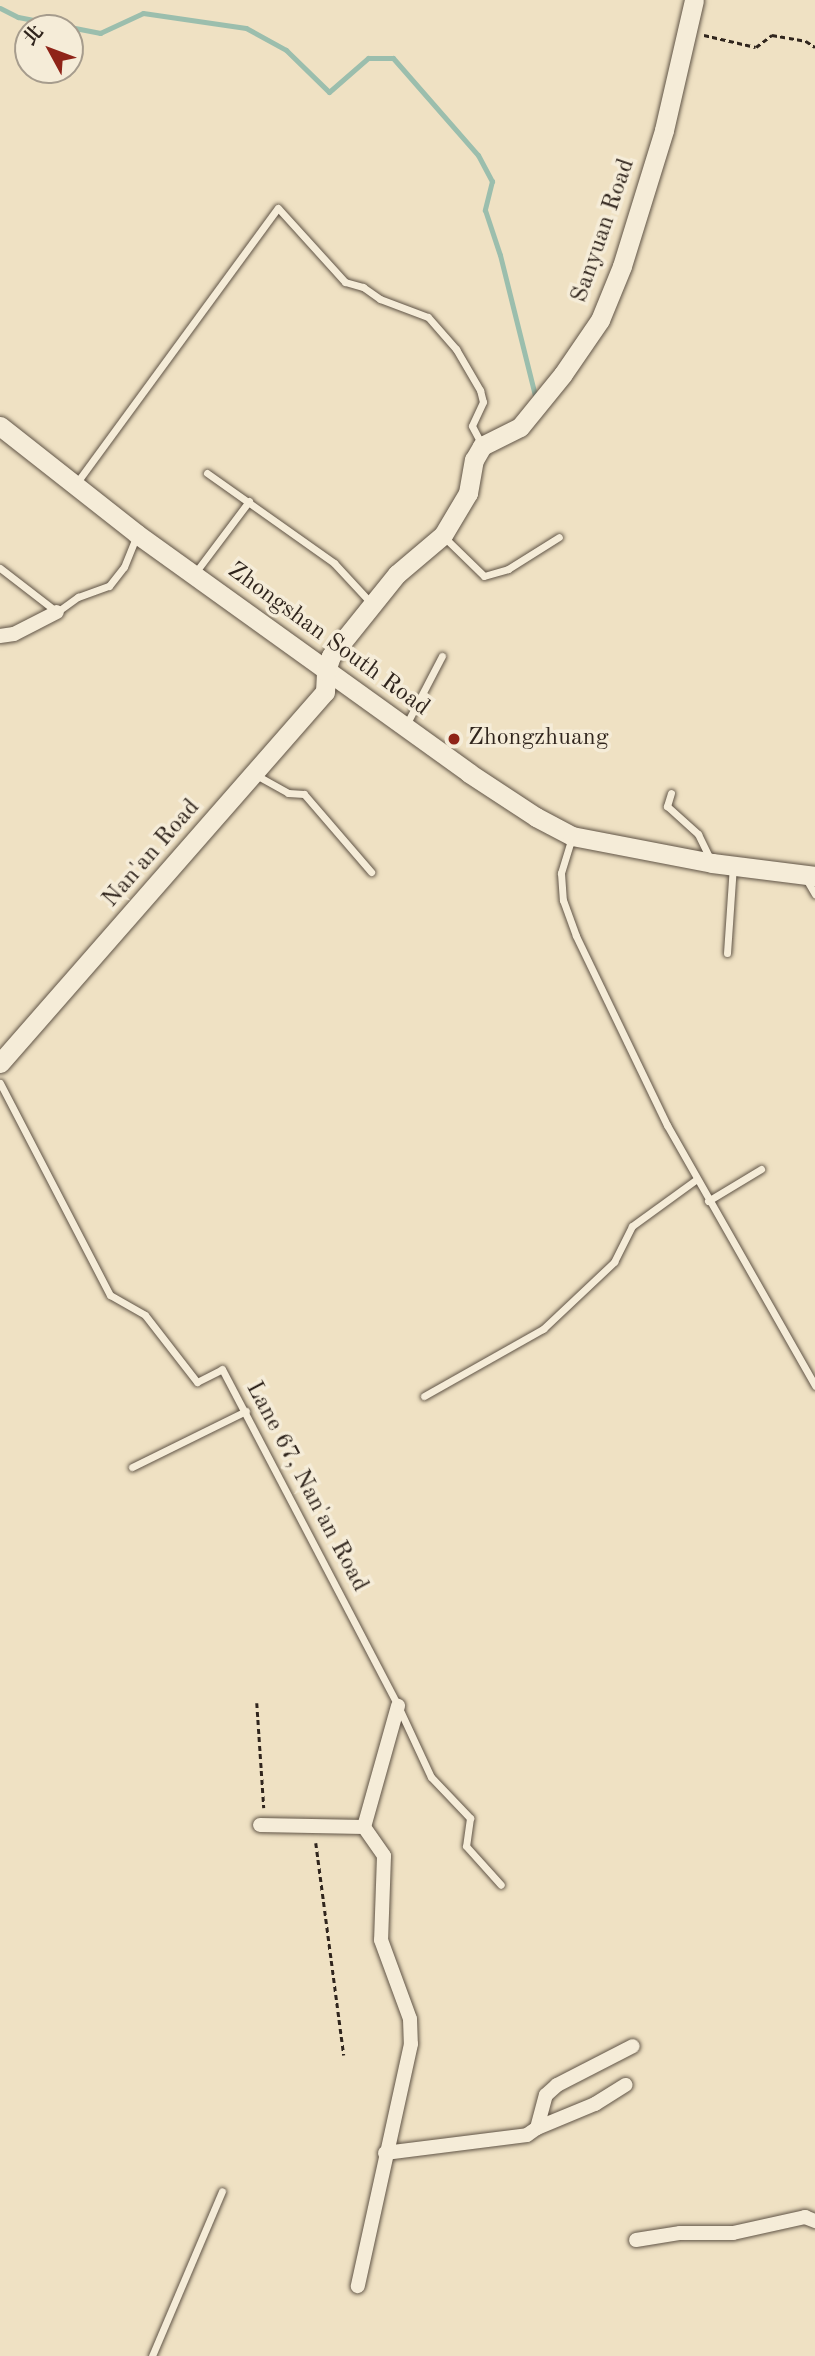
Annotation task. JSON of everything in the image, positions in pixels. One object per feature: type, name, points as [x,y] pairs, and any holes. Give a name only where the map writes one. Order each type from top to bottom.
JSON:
[{"type":"street","name":"Sanyuan Road","points":[[482,446],[520,427],[563,374],[600,320],[622,266],[664,130],[694,0]]},
{"type":"street","name":"Zhongshan South Road","points":[[0,425],[137,534],[469,774],[572,836],[712,863],[809,875]]},
{"type":"street","points":[[326,671],[331,656],[371,603],[397,574],[443,535],[468,493],[474,460],[482,446]]},
{"type":"street","points":[[0,636],[15,634],[57,612]]},
{"type":"street","name":"Nan'an Road","points":[[0,1063],[325,692],[326,671]]},
{"type":"street","points":[[364,1827],[398,1706]]},
{"type":"street","points":[[262,1820],[364,1827]]},
{"type":"street","points":[[358,2286],[411,2044],[410,2019],[381,1940],[384,1856],[364,1827]]},
{"type":"street","points":[[537,2127],[547,2095],[557,2085],[633,2046]]},
{"type":"street","points":[[385,2153],[527,2135],[537,2127],[595,2104],[625,2085]]},
{"type":"street","points":[[636,2240],[680,2232],[733,2233],[805,2217],[815,2221]]},
{"type":"lane","points":[[75,485],[278,208],[345,282],[363,287],[380,299],[428,317],[456,349],[480,390],[483,402],[472,426],[482,446]]},
{"type":"lane","points":[[207,473],[334,563],[371,603]]},
{"type":"lane","points":[[195,574],[249,501]]},
{"type":"lane","points":[[0,568],[57,612],[78,597],[109,586],[124,567],[137,534]]},
{"type":"lane","points":[[443,535],[484,576],[508,569],[559,537]]},
{"type":"lane","points":[[405,727],[442,656]]},
{"type":"lane","points":[[255,774],[288,793],[303,794],[371,872]]},
{"type":"lane","points":[[671,793],[667,806],[698,834],[712,863]]},
{"type":"lane","points":[[572,836],[561,873],[563,900],[572,924],[667,1125],[815,1385]]},
{"type":"lane","points":[[727,953],[733,866]]},
{"type":"lane","points":[[809,875],[815,894]]},
{"type":"lane","name":"Lane 67, Nan'an Road","points":[[0,1083],[110,1295],[145,1315],[197,1382],[222,1369],[398,1706],[431,1777],[470,1818],[466,1846],[501,1885]]},
{"type":"lane","points":[[708,1201],[761,1169]]},
{"type":"lane","points":[[424,1396],[542,1329],[580,1297],[614,1262],[632,1226],[697,1179]]},
{"type":"lane","points":[[132,1467],[246,1411]]},
{"type":"lane","points":[[152,2356],[222,2191]]},
{"type":"path","points":[[688,32],[756,47],[772,35],[806,41],[815,47]]},
{"type":"path","points":[[257,1703],[262,1820]]},
{"type":"path","points":[[316,1845],[344,2055]]},
{"type":"waterway","points":[[0,8],[18,17],[100,33],[143,13],[246,28],[286,50],[329,92],[368,58],[393,58],[478,155],[492,181],[485,210],[500,255],[536,399]]},
{"type":"place","name":"Zhongzhuang","points":[[454,739]]}]
